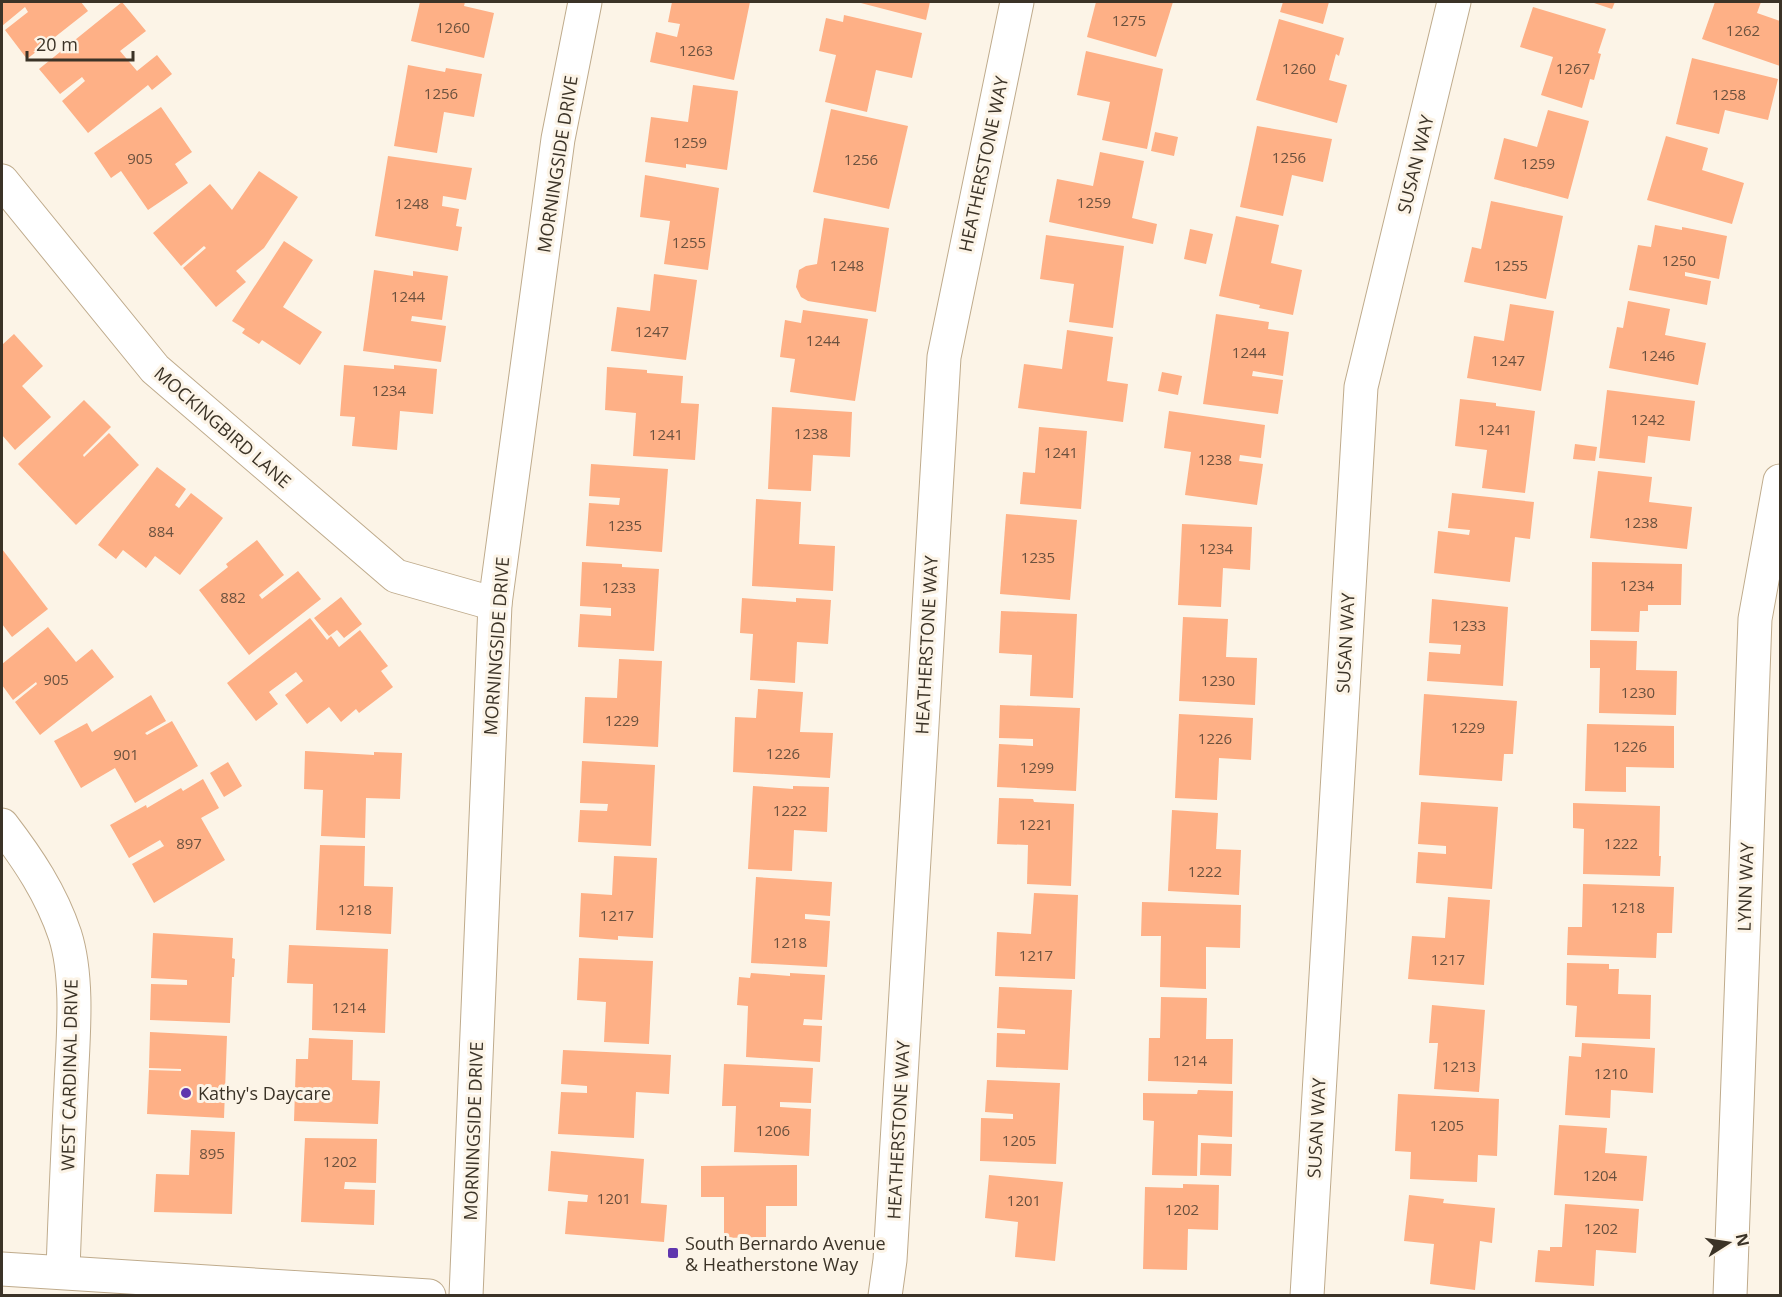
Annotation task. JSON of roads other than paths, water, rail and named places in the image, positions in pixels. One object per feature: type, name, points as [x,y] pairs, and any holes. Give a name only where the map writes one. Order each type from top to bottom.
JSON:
[{"type":"street","name":"MORNINGSIDE DRIVE","points":[[466,1296],[495,604],[558,139],[585,2]]},
{"type":"street","name":"HEATHERSTONE WAY","points":[[885,1296],[891,1236],[944,357],[1017,2]]},
{"type":"street","name":"SUSAN WAY","points":[[1306,1296],[1361,387],[1454,2]]},
{"type":"street","name":"MOCKINGBIRD LANE","points":[[2,181],[155,369],[396,576],[495,604]]},
{"type":"street","name":"LYNN WAY","points":[[1730,1296],[1755,619],[1780,481]]},
{"type":"street","name":"WEST CARDINAL DRIVE","points":[[2,825],[48,893],[65,937],[73,984],[63,1271]]},
{"type":"street","points":[[2,1269],[63,1271],[429,1296]]},
{"type":"place","name":"Kathy's Daycare","points":[[186,1093]]},
{"type":"place","name":"South Bernardo Avenue & Heatherstone Way","points":[[673,1253]]}]
